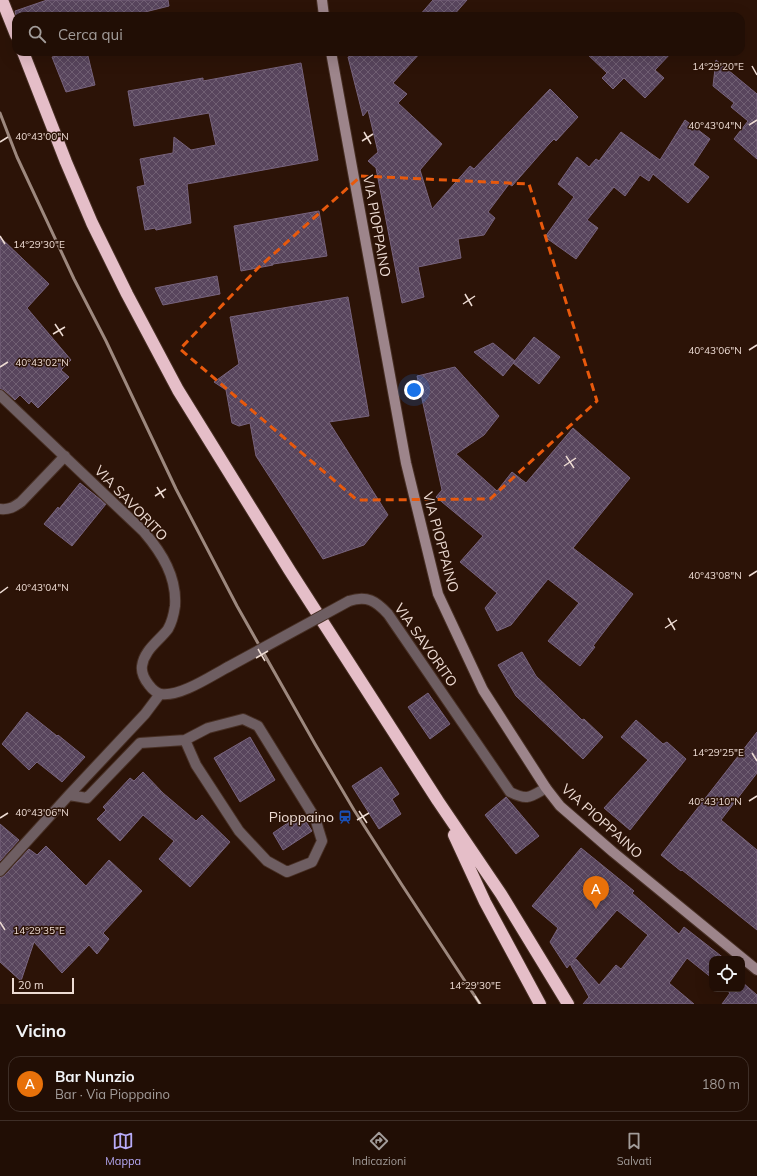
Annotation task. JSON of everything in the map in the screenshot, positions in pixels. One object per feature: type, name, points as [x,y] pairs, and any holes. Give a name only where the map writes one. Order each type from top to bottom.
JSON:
[{"type":"highway","points":[[2,0],[12,25]]},
{"type":"highway","points":[[25,56],[66,162],[92,223],[127,294],[178,390],[290,571],[438,801],[501,894],[566,1000]]},
{"type":"highway","points":[[438,801],[485,902],[540,1004]]},
{"type":"main road","points":[[322,0],[324,12]]},
{"type":"main road","name":"VIA PIOPPAINO","points":[[332,56],[406,464],[438,594],[483,690],[546,788],[560,806],[612,852],[757,970]]},
{"type":"street","name":"VIA SAVORITO","points":[[0,396],[144,532],[165,561],[172,578],[176,596],[174,613],[168,628],[146,654],[142,666],[144,678],[151,688],[160,694],[170,694],[182,690],[228,667],[349,601],[358,598],[369,599],[379,604],[388,614],[510,792],[519,797],[528,798],[546,788]]},
{"type":"street","points":[[0,509],[5,510],[14,508],[65,456]]},
{"type":"street","points":[[0,872],[69,795],[145,714],[160,694]]},
{"type":"street","points":[[69,795],[87,798],[140,743],[185,740],[208,728],[243,719],[258,726],[315,818],[322,841],[312,862],[287,872],[268,861],[239,830],[196,765],[185,740]]},
{"type":"highlighted area","points":[[361,176],[529,184],[597,401],[490,499],[357,500],[180,349],[258,268]]},
{"type":"building","points":[[47,0],[168,0],[169,6],[145,12],[15,11]]},
{"type":"building","points":[[433,0],[467,0],[456,12],[422,12]]},
{"type":"building","points":[[88,56],[95,85],[66,92],[52,57]]},
{"type":"building","points":[[417,56],[393,83],[407,94],[398,103],[442,144],[420,170],[432,209],[470,166],[474,169],[550,89],[578,117],[556,141],[554,139],[548,145],[512,186],[509,184],[488,212],[495,218],[484,235],[458,239],[461,258],[418,267],[424,297],[402,303],[376,168],[368,161],[378,152],[368,110],[363,116],[348,57]]},
{"type":"building","points":[[589,56],[668,56],[655,70],[664,78],[645,98],[624,78],[613,89],[602,78],[607,73]]},
{"type":"building","points":[[716,60],[757,94],[757,159],[734,139],[748,121],[731,107],[734,103],[713,86]]},
{"type":"building","points":[[301,63],[318,160],[187,184],[191,223],[156,230],[155,228],[145,230],[137,187],[145,185],[140,159],[173,153],[174,137],[191,150],[216,145],[209,113],[134,126],[128,91],[203,78],[203,81]]},
{"type":"building","points":[[685,120],[710,139],[693,165],[709,177],[688,203],[653,174],[649,181],[640,175],[625,196],[614,187],[587,220],[598,228],[576,259],[545,237],[574,197],[558,184],[577,157],[589,167],[596,159],[599,161],[621,132],[660,160]]},
{"type":"building","points":[[319,211],[327,256],[273,264],[241,271],[234,226]]},
{"type":"building","points":[[0,237],[49,284],[27,308],[71,360],[61,370],[69,377],[38,408],[31,401],[29,404],[20,395],[15,400],[4,390],[0,389]]},
{"type":"building","points":[[217,276],[220,294],[163,305],[155,288]]},
{"type":"building","points":[[348,297],[369,416],[329,422],[388,515],[364,545],[323,559],[256,456],[250,423],[239,426],[232,423],[226,390],[214,382],[239,364],[230,317]]},
{"type":"building","points":[[534,337],[560,357],[539,384],[513,363]]},
{"type":"building","points":[[493,343],[515,361],[503,376],[474,352]]},
{"type":"building","points":[[455,367],[499,416],[484,435],[456,454],[497,491],[512,472],[526,483],[573,428],[630,478],[573,548],[633,594],[593,646],[595,647],[580,666],[548,641],[579,603],[548,579],[511,625],[497,631],[485,608],[497,593],[460,562],[483,536],[436,497],[442,490],[417,376]]},
{"type":"building","points":[[80,483],[106,504],[72,546],[44,524],[58,507],[59,509]]},
{"type":"building","points":[[522,652],[536,676],[582,720],[584,719],[603,737],[583,759],[516,696],[498,665]]},
{"type":"building","points":[[428,693],[450,724],[430,739],[408,707]]},
{"type":"building","points":[[27,712],[85,757],[62,782],[37,762],[29,770],[2,744]]},
{"type":"building","points":[[636,720],[663,744],[667,742],[686,759],[630,830],[604,808],[648,760],[621,737]]},
{"type":"building","points":[[757,732],[757,773],[721,820],[757,850],[757,930],[661,855]]},
{"type":"building","points":[[250,737],[275,780],[240,802],[214,758]]},
{"type":"building","name":"Pioppaino","points":[[381,767],[399,794],[392,799],[401,814],[379,829],[352,786]]},
{"type":"building","points":[[143,772],[163,793],[196,821],[202,815],[230,842],[190,887],[159,859],[174,841],[143,815],[120,841],[97,819],[106,810],[103,807],[130,778],[134,781]]},
{"type":"building","points":[[506,797],[539,836],[516,854],[485,815]]},
{"type":"building","points":[[301,814],[312,831],[283,850],[273,833]]},
{"type":"building","points":[[0,824],[19,840],[0,861]]},
{"type":"building","points":[[46,846],[86,886],[109,860],[142,891],[103,933],[109,939],[97,954],[89,945],[62,973],[34,942],[21,981],[0,962],[0,877],[5,875],[29,849],[37,855]]},
{"type":"building","points":[[581,848],[634,891],[632,893],[679,934],[684,927],[721,956],[709,956],[709,976],[687,958],[669,983],[694,1004],[583,1004],[589,997],[570,964],[567,968],[550,942],[558,928],[532,906]],"holes":[[[617,910],[648,935],[621,969],[616,965],[599,985],[576,959],[572,962]]]},
{"type":"building","points":[[745,985],[757,995],[757,1004],[722,1004],[730,993],[729,992],[745,992]]},
{"type":"railway","points":[[0,113],[17,157],[74,279],[106,341],[176,489],[237,606],[354,810],[480,1004]]},
{"type":"place","name":"Pioppaino","points":[[345,817]]},
{"type":"place","name":"Bar Nunzio","points":[[596,909]]}]
